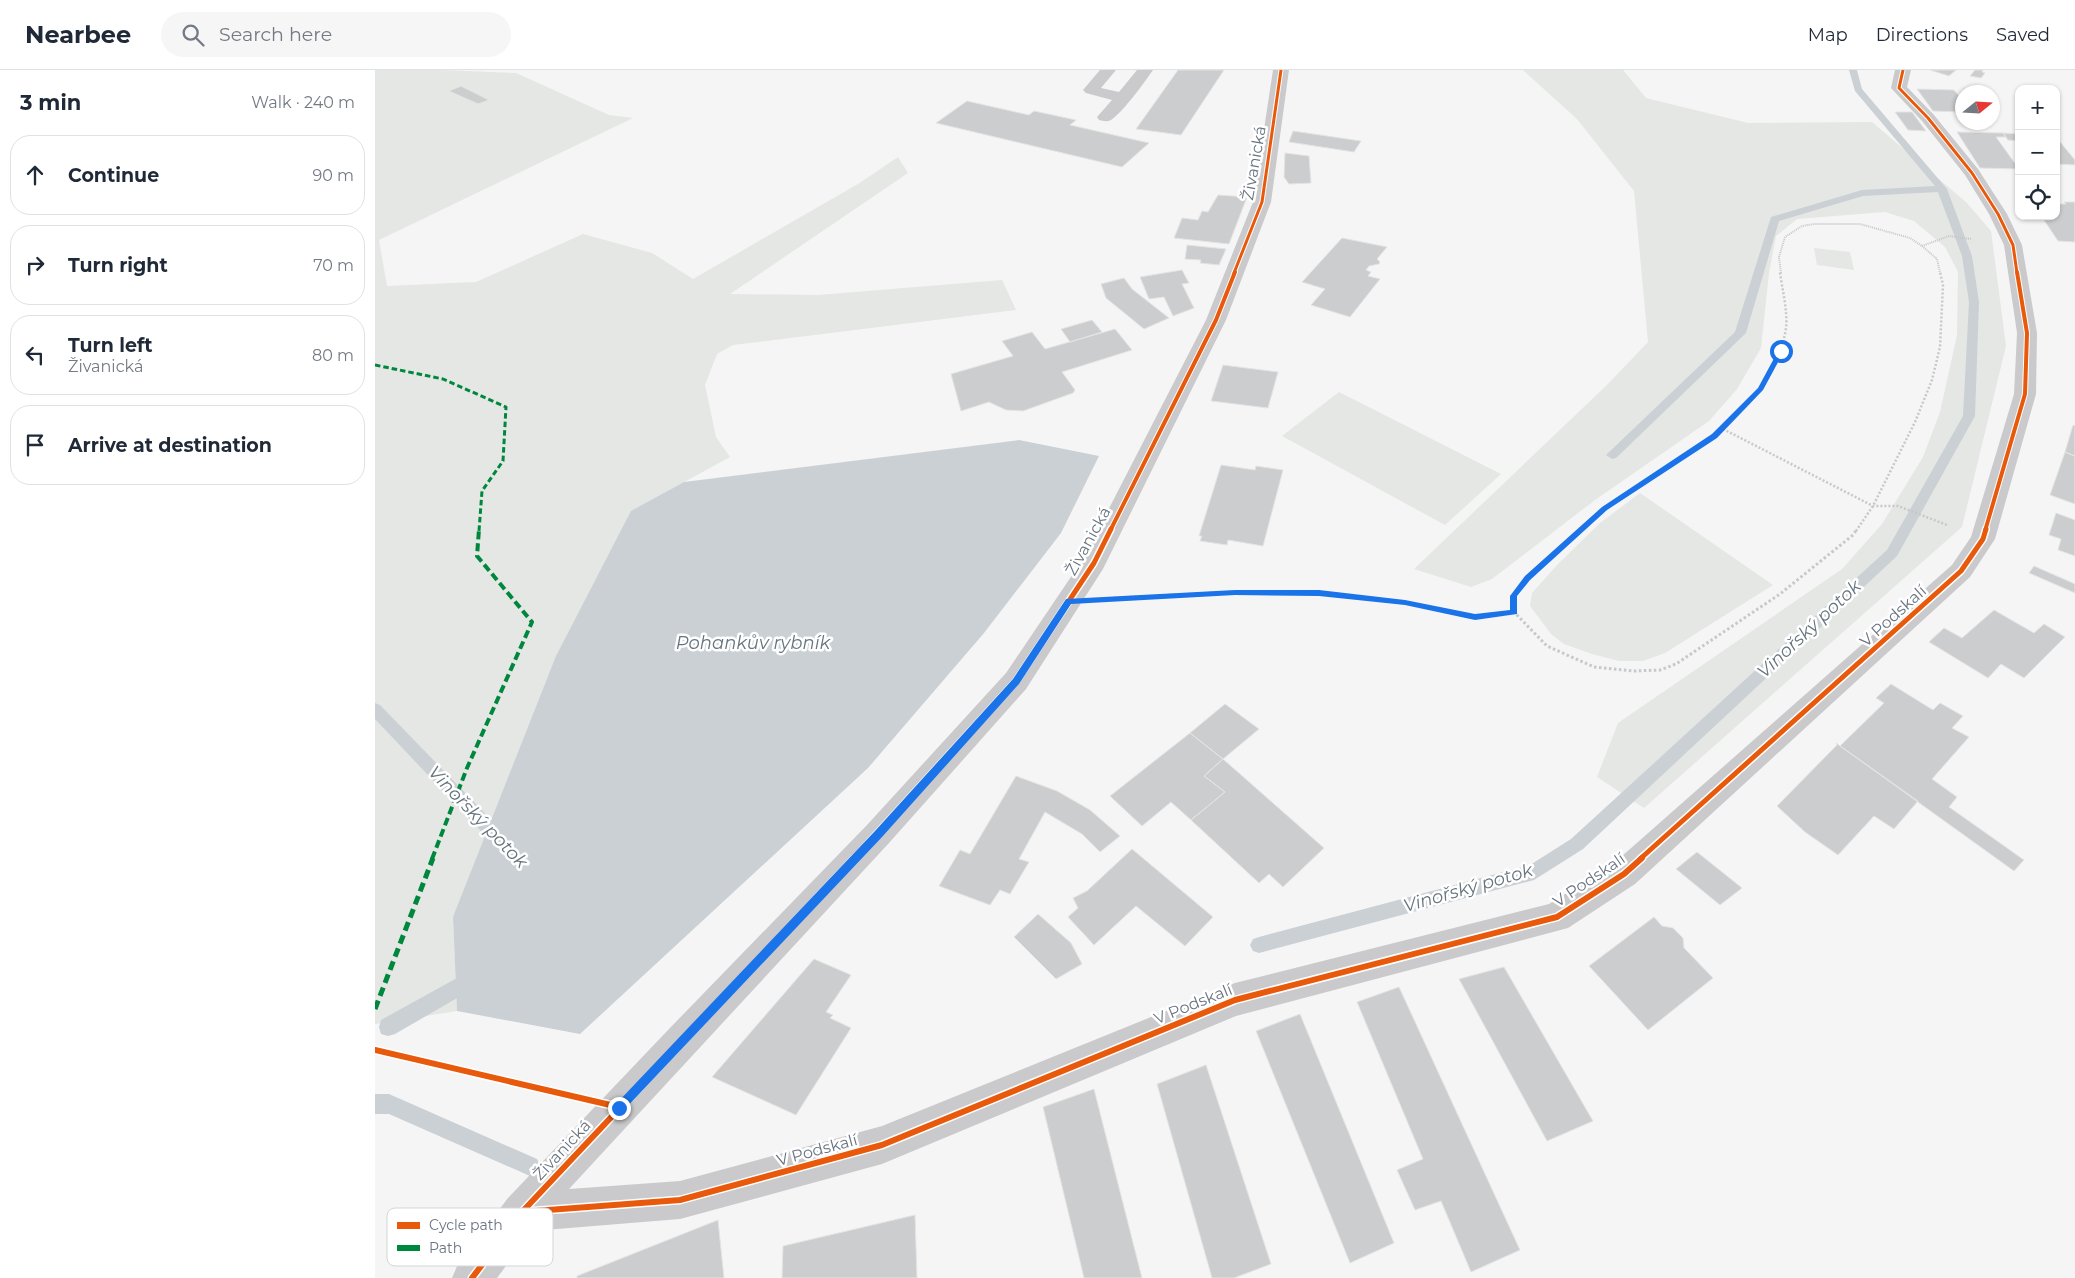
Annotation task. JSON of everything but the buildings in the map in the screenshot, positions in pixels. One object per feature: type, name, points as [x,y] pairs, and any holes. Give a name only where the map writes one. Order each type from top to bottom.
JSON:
[{"type":"street","points":[[1107,70],[1091,90],[1123,98]]},
{"type":"street","points":[[1105,117],[1145,70]]},
{"type":"street","name":"Živanická","points":[[526,1208],[878,834],[1016,682],[1093,563],[1216,320],[1262,202],[1281,70]]},
{"type":"street","name":"V Podskalí","points":[[553,1210],[680,1200],[883,1145],[1235,1000],[1557,917],[1624,874],[1961,572],[1983,539],[2025,394],[2027,333],[2013,245],[1999,214],[1972,173],[1927,118],[1899,88],[1903,70]]},
{"type":"street","name":"Živanická","points":[[472,1278],[481,1266]]},
{"type":"path","points":[[1814,224],[1861,224],[1910,238],[1922,246],[1937,259],[1943,286],[1940,347],[1933,380],[1873,506],[1853,536],[1780,594],[1676,664],[1661,670],[1633,671],[1594,667],[1547,646],[1514,612],[1514,596],[1527,578],[1604,508],[1715,436],[1761,389],[1781,351],[1786,326],[1779,257],[1785,237],[1802,226],[1814,224]]},
{"type":"path","points":[[1922,246],[1949,236],[1975,239]]},
{"type":"path","points":[[1723,428],[1873,506],[1898,506],[1946,525]]},
{"type":"path","points":[[1068,601],[1235,592],[1319,593],[1405,602],[1475,617],[1514,612]]},
{"type":"shaded area","points":[[375,70],[516,73],[609,115],[633,118],[379,240],[387,286],[476,282],[583,234],[652,253],[693,279],[858,184],[898,157],[908,173],[730,294],[818,295],[1002,280],[1016,310],[733,345],[717,354],[705,385],[716,437],[730,457],[664,493],[453,917],[457,1011],[375,1024]]},
{"type":"shaded area","points":[[1523,70],[1623,70],[1646,98],[1748,123],[1872,122],[1967,203],[1991,231],[2006,346],[1962,527],[1644,808],[1597,777],[1618,723],[1842,569],[1882,524],[1923,457],[1940,412],[1957,335],[1958,272],[1945,247],[1914,221],[1885,212],[1797,219],[1776,236],[1769,273],[1761,348],[1737,389],[1709,421],[1595,500],[1492,579],[1471,587],[1414,569],[1608,384],[1648,342],[1634,191],[1577,119]]},
{"type":"shaded area","points":[[1814,248],[1850,252],[1854,270],[1817,265]]},
{"type":"shaded area","points":[[1339,392],[1501,474],[1445,525],[1282,436]]},
{"type":"shaded area","points":[[1640,493],[1773,585],[1665,653],[1643,661],[1619,661],[1564,644],[1551,634],[1530,606],[1532,593],[1558,564],[1600,523]]},
{"type":"water","name":"Pohankův rybník","points":[[1019,440],[1099,456],[1061,533],[984,633],[868,768],[580,1034],[457,1011],[453,917],[556,656],[631,511],[684,482]]},
{"type":"waterway","name":"Vinořský potok","points":[[1853,70],[1858,89],[1942,189]]},
{"type":"waterway","name":"Vinořský potok","points":[[1259,945],[1534,872],[1577,844],[1892,553],[1969,416],[1974,302],[1967,256],[1942,189]]},
{"type":"waterway","points":[[1612,455],[1740,333],[1775,219],[1862,193],[1942,189]]},
{"type":"waterway","name":"Vinořský potok","points":[[375,709],[502,842]]},
{"type":"waterway","name":"Vinořský potok","points":[[388,1027],[464,984],[470,974]]},
{"type":"waterway","name":"Vinořský potok","points":[[375,1104],[389,1104],[530,1166]]},
{"type":"marked path","points":[[375,365],[443,379],[506,407],[503,461],[482,491],[477,556],[532,622],[467,768],[375,1009]]},
{"type":"cycle path","points":[[526,1208],[878,834],[1016,681],[1094,563],[1216,320],[1262,202],[1281,70]]},
{"type":"cycle path","points":[[553,1210],[680,1200],[882,1145],[1235,1000],[1557,917],[1624,874],[1961,571],[1983,539],[2025,394],[2027,333],[2013,245],[1998,214],[1972,173],[1928,118],[1899,88],[1903,70]]},
{"type":"cycle path","points":[[375,1050],[619,1107]]},
{"type":"cycle path","points":[[472,1278],[481,1266]]},
{"type":"route","points":[[619,1108],[878,834],[1016,682],[1068,601],[1235,592],[1319,593],[1405,602],[1475,617],[1514,612],[1514,596],[1527,578],[1604,508],[1715,436],[1761,389],[1781,351]]}]
